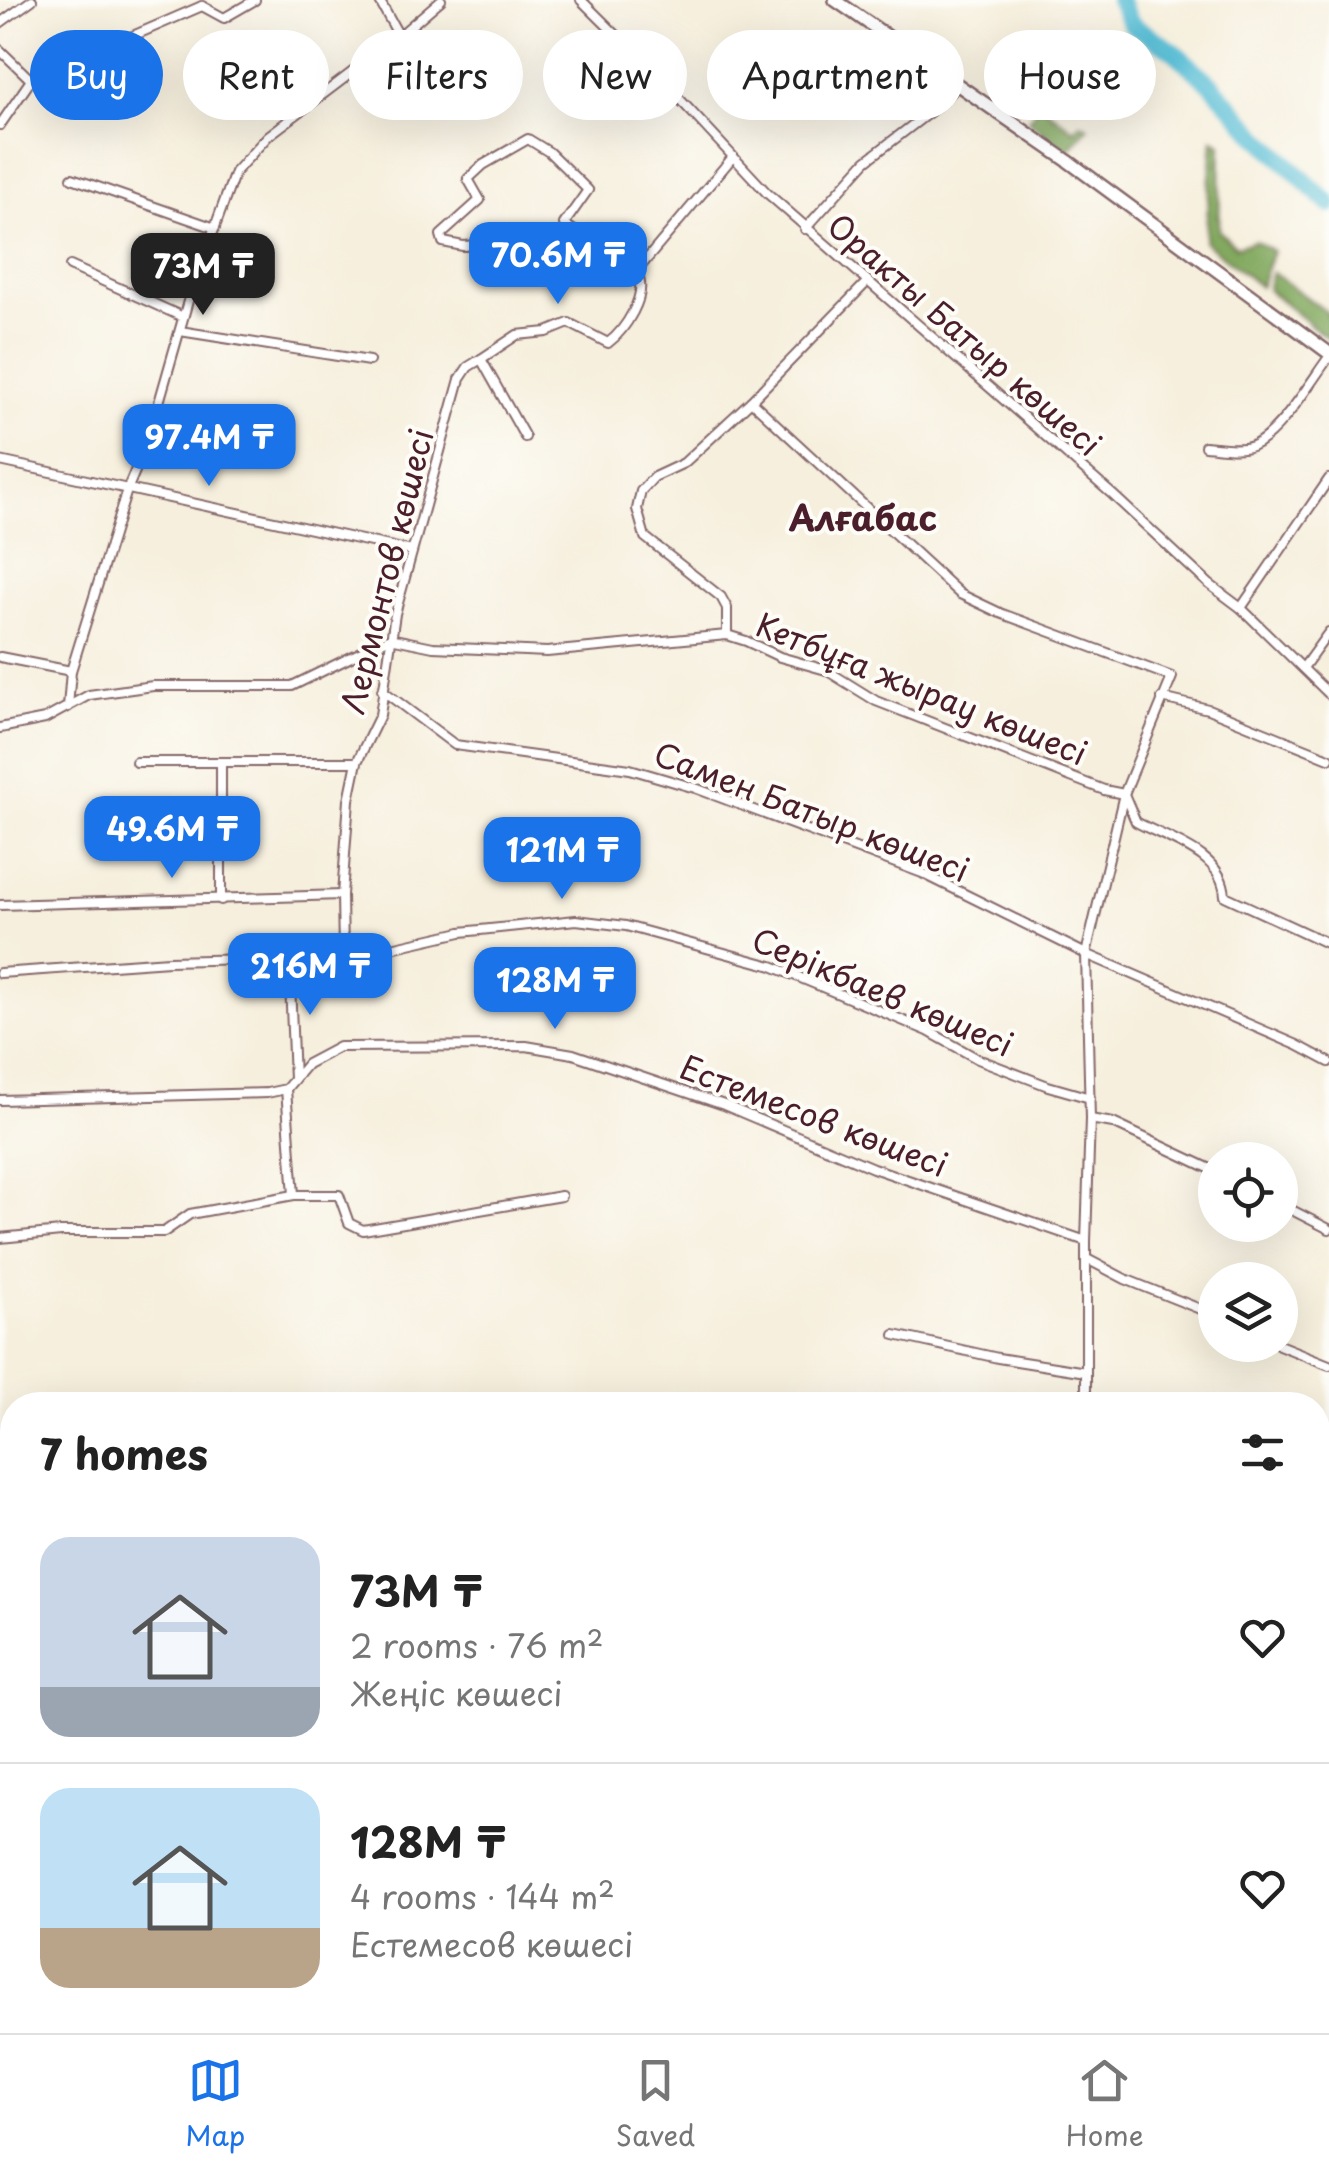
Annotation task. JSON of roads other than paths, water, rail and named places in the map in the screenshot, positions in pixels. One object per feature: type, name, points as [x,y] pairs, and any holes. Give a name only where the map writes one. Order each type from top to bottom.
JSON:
[{"type":"main road","points":[[835,0],[878,30]]},
{"type":"main road","points":[[964,89],[1105,188],[1329,355]]},
{"type":"street","points":[[0,23],[32,0]]},
{"type":"street","points":[[143,30],[203,3],[224,18],[255,0]]},
{"type":"street","points":[[379,0],[396,30]]},
{"type":"street","points":[[406,30],[441,0]]},
{"type":"street","name":"Оракты Батыр көшесі","points":[[580,0],[806,229],[1240,608],[1329,694]]},
{"type":"street","points":[[0,50],[30,78]]},
{"type":"street","points":[[68,707],[71,671],[127,490],[148,441],[183,318],[236,172],[268,136],[349,74]]},
{"type":"street","points":[[0,125],[30,83]]},
{"type":"street","points":[[806,229],[866,161],[919,120]]},
{"type":"street","points":[[525,437],[481,359],[517,335],[547,332],[570,324],[604,343],[613,340],[640,298],[642,288],[636,272],[590,241],[564,224],[588,190],[549,152],[528,139],[468,178],[480,200],[441,235],[442,242],[462,246],[567,236],[590,241]]},
{"type":"street","points":[[636,272],[732,158]]},
{"type":"street","points":[[72,178],[216,228]]},
{"type":"street","points":[[70,266],[183,318]]},
{"type":"street","points":[[728,636],[728,608],[721,597],[645,537],[637,509],[641,492],[654,478],[684,462],[752,401],[866,282]]},
{"type":"street","points":[[180,331],[369,360]]},
{"type":"street","points":[[1205,446],[1238,448],[1256,444],[1286,414],[1329,355]]},
{"type":"street","name":"Лермонтов көшесі","points":[[344,952],[342,895],[349,800],[357,762],[380,715],[390,638],[460,379],[468,367],[481,359]]},
{"type":"street","points":[[752,401],[960,594],[1172,678],[1124,794],[1086,954],[1090,1098],[1086,1392]]},
{"type":"street","points":[[0,461],[412,551]]},
{"type":"street","points":[[1240,608],[1329,479]]},
{"type":"street","points":[[1302,668],[1328,635]]},
{"type":"street","name":"Кетбұға жырау көшесі","points":[[390,638],[433,646],[547,652],[728,636],[826,670],[876,701],[1104,790],[1124,794]]},
{"type":"street","points":[[0,728],[45,719],[89,695],[153,686],[292,686],[390,638]]},
{"type":"street","points":[[0,657],[71,671]]},
{"type":"street","name":"Самен Батыр көшесі","points":[[382,690],[455,745],[630,769],[695,788],[922,873],[1086,954],[1329,1062]]},
{"type":"street","points":[[1162,698],[1208,709],[1329,758]]},
{"type":"street","points":[[136,762],[357,762]]},
{"type":"street","points":[[220,900],[221,762]]},
{"type":"street","points":[[1124,794],[1136,822],[1212,862],[1224,880],[1224,896],[1329,944]]},
{"type":"street","points":[[0,905],[342,895]]},
{"type":"street","name":"Серікбаев көшесі","points":[[0,972],[289,958],[387,949],[461,932],[576,920],[626,926],[772,966],[928,1031],[978,1059],[1090,1098]]},
{"type":"street","points":[[289,958],[294,1079]]},
{"type":"street","name":"Естемесов көшесі","points":[[286,1090],[307,1064],[339,1047],[526,1046],[573,1054],[724,1104],[873,1168],[1086,1241]]},
{"type":"street","points":[[0,1100],[286,1090],[294,1194]]},
{"type":"street","points":[[1090,1120],[1113,1123],[1198,1163]]},
{"type":"street","points":[[0,1238],[61,1232],[164,1232],[190,1214],[294,1194],[339,1196],[349,1223],[363,1230],[561,1196]]},
{"type":"street","points":[[1298,1213],[1329,1229]]},
{"type":"street","points":[[1087,1259],[1198,1309]]},
{"type":"street","points":[[895,1335],[1086,1372]]},
{"type":"street","points":[[1298,1353],[1329,1365]]},
{"type":"waterway","points":[[1119,0],[1131,24],[1172,50],[1211,84],[1329,204]]},
{"type":"district","name":"Алғабас","points":[[863,516]]}]
